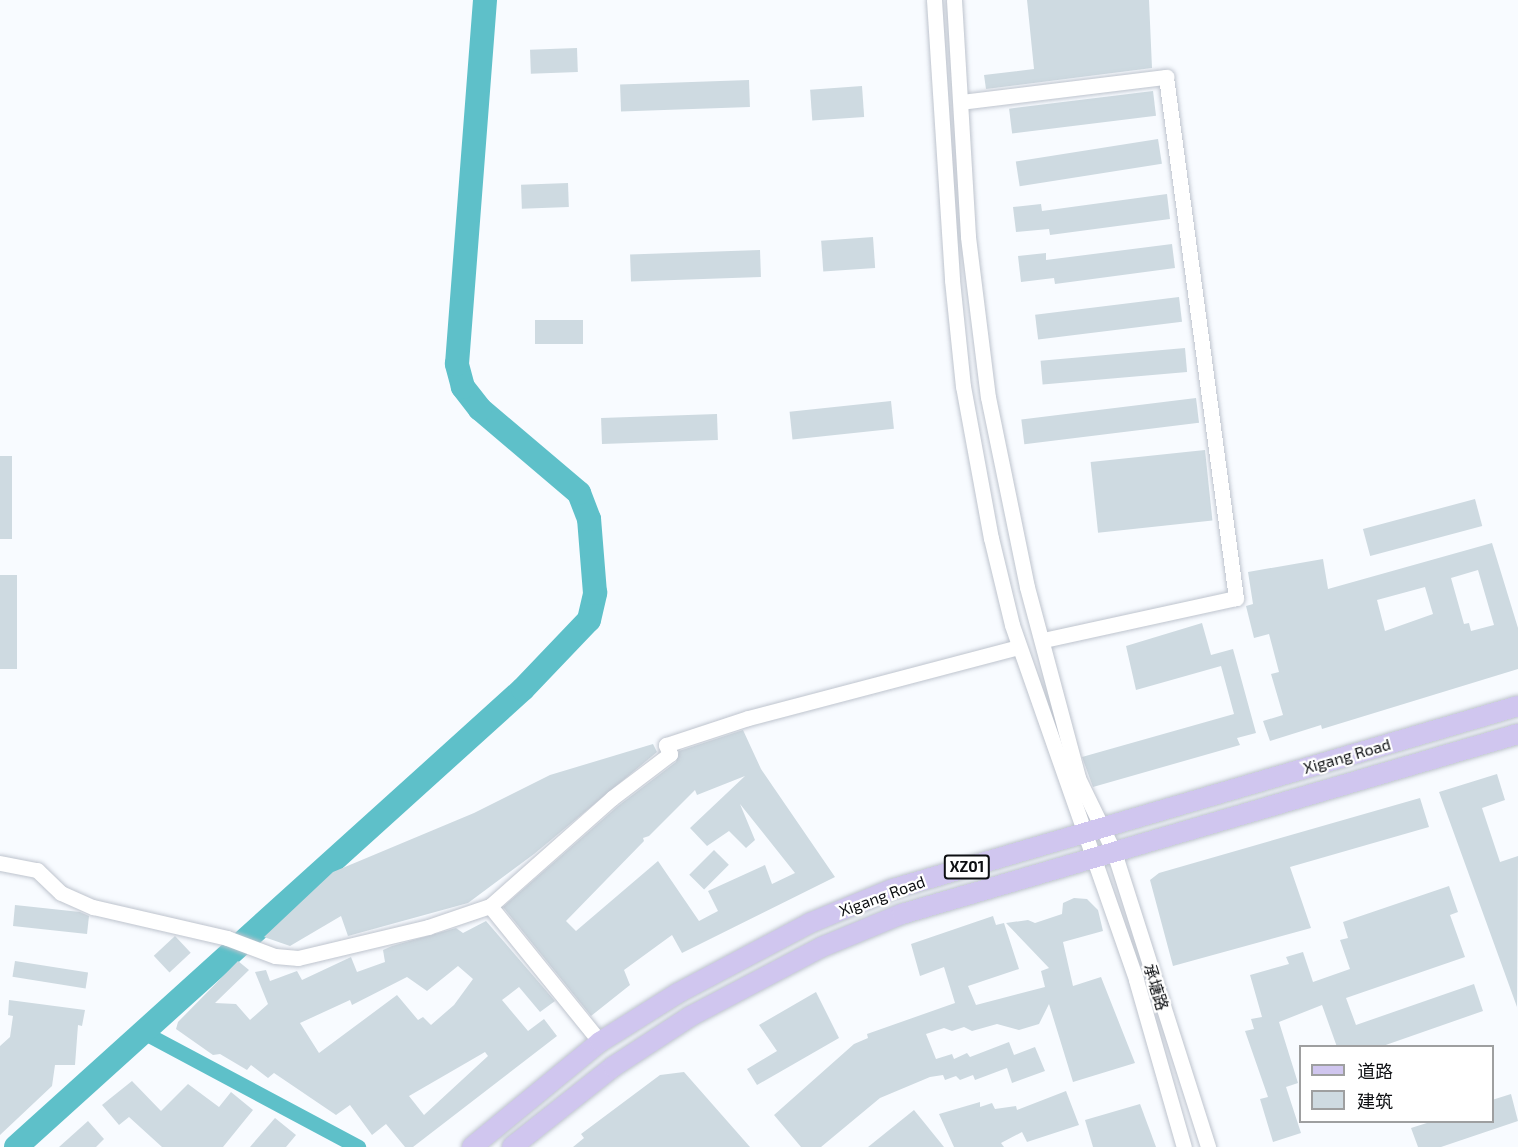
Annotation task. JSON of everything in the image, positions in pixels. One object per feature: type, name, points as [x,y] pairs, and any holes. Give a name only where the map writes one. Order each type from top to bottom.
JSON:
[{"type":"main road","name":"Xigang Road","points":[[472,1147],[600,1042],[678,993],[810,923],[893,889],[1518,706]]},
{"type":"main road","name":"Xigang Road","points":[[512,1147],[563,1104],[657,1037],[822,947],[902,914],[1518,734]]},
{"type":"street","name":"承塘路","points":[[934,0],[952,280],[963,386],[992,538],[1019,647],[1136,980],[1184,1147]]},
{"type":"street","name":"承塘路","points":[[954,0],[968,237],[988,397],[1027,587],[1044,640],[1078,778],[1114,852],[1208,1147]]},
{"type":"street","points":[[961,102],[1166,77],[1236,598],[1044,640]]},
{"type":"street","points":[[0,863],[37,870],[61,893],[93,907],[227,938],[275,956],[298,958],[428,927],[490,906],[612,798],[670,754],[666,745],[748,718],[1019,647]]},
{"type":"street","points":[[490,906],[600,1042]]},
{"type":"building","points":[[1027,0],[1149,0],[1152,68],[986,89],[984,75],[1034,69]]},
{"type":"building","points":[[577,48],[578,72],[531,74],[530,50]]},
{"type":"building","points":[[749,80],[750,107],[621,111],[620,85]]},
{"type":"building","points":[[862,86],[864,117],[812,121],[810,90]]},
{"type":"building","points":[[1153,91],[1156,116],[1012,133],[1009,109]]},
{"type":"building","points":[[1158,139],[1162,164],[1020,186],[1016,162]]},
{"type":"building","points":[[568,183],[569,207],[522,209],[521,185]]},
{"type":"building","points":[[1167,194],[1170,219],[1050,235],[1049,229],[1016,232],[1013,207],[1041,204],[1042,211]]},
{"type":"building","points":[[873,237],[875,268],[823,272],[821,241]]},
{"type":"building","points":[[1172,244],[1175,268],[1055,284],[1054,278],[1021,282],[1018,256],[1046,253],[1046,260]]},
{"type":"building","points":[[760,250],[761,277],[631,282],[630,255]]},
{"type":"building","points":[[1179,297],[1182,322],[1038,339],[1035,315]]},
{"type":"building","points":[[535,320],[583,320],[583,344],[535,344]]},
{"type":"building","points":[[1185,348],[1187,372],[1043,385],[1041,361]]},
{"type":"building","points":[[1196,398],[1199,423],[1024,444],[1021,419]]},
{"type":"building","points":[[891,401],[894,429],[792,440],[790,412]]},
{"type":"building","points":[[717,414],[718,440],[602,444],[601,418]]},
{"type":"building","points":[[1205,450],[1212,521],[1098,533],[1091,462]]},
{"type":"building","points":[[0,456],[12,456],[12,539],[0,539]]},
{"type":"building","points":[[1475,499],[1482,526],[1370,556],[1363,529]]},
{"type":"building","points":[[1492,543],[1518,628],[1518,669],[1322,729],[1321,725],[1270,741],[1263,721],[1283,715],[1271,674],[1279,672],[1269,634],[1254,638],[1246,606],[1253,604],[1248,572],[1323,559],[1328,589]],"holes":[[[1478,570],[1494,625],[1471,631],[1469,623],[1464,624],[1451,578]],[[1425,587],[1433,614],[1385,631],[1377,600]]]},
{"type":"building","points":[[0,575],[17,575],[17,669],[0,669]]},
{"type":"building","points":[[1202,623],[1211,655],[1233,649],[1256,733],[1237,738],[1240,745],[1093,787],[1082,757],[1234,714],[1221,666],[1136,690],[1126,646]]},
{"type":"building","points":[[743,730],[761,769],[835,877],[682,953],[672,935],[624,970],[630,985],[591,1016],[503,907],[618,806],[676,762],[679,751]],"holes":[[[745,776],[690,828],[707,846],[729,831],[746,848],[755,840],[740,804],[795,873],[772,884],[765,865],[708,891],[718,911],[699,921],[658,861],[576,931],[566,921],[644,841],[643,838],[649,836],[695,790],[697,795]]]},
{"type":"building","points":[[653,744],[657,752],[534,854],[468,903],[348,936],[341,916],[290,946],[264,937],[333,872],[474,813],[550,775]]},
{"type":"building","points":[[1497,774],[1505,800],[1482,808],[1500,862],[1518,856],[1517,1007],[1439,792]]},
{"type":"building","points":[[1420,798],[1429,827],[1290,867],[1311,928],[1173,966],[1150,880],[1159,873]]},
{"type":"building","points":[[714,850],[729,865],[704,890],[689,875]]},
{"type":"building","points":[[1449,886],[1458,912],[1450,915],[1465,957],[1346,998],[1356,1025],[1474,984],[1483,1011],[1386,1045],[1336,1045],[1322,1005],[1279,1022],[1298,1083],[1286,1087],[1301,1133],[1273,1142],[1260,1099],[1268,1097],[1245,1031],[1254,1029],[1251,1019],[1262,1017],[1250,975],[1289,964],[1286,957],[1303,952],[1313,982],[1350,969],[1340,940],[1348,938],[1343,922]]},
{"type":"building","points":[[1074,898],[1087,899],[1098,910],[1103,931],[1063,942],[1073,986],[1101,977],[1135,1063],[1073,1082],[1049,1004],[1039,1024],[1019,1030],[997,1024],[972,1031],[964,1027],[952,1031],[944,1028],[926,1034],[936,1059],[952,1054],[954,1059],[967,1053],[970,1057],[1009,1042],[1014,1055],[1035,1047],[1045,1071],[1012,1083],[1007,1068],[975,1080],[973,1075],[960,1080],[956,1076],[945,1080],[943,1075],[930,1077],[880,1098],[821,1147],[801,1147],[774,1115],[854,1044],[868,1038],[867,1034],[955,1003],[944,967],[920,976],[911,944],[993,916],[996,925],[1004,923],[1019,969],[968,986],[976,1005],[1045,987],[1041,971],[1049,968],[1006,923],[1028,920],[1035,923],[1062,914],[1063,903]]},
{"type":"building","points":[[15,905],[80,912],[89,916],[87,934],[13,926]]},
{"type":"building","points":[[486,921],[555,1001],[540,1012],[519,987],[502,1000],[528,1031],[544,1019],[557,1036],[413,1147],[405,1147],[386,1124],[372,1135],[350,1105],[336,1115],[274,1073],[268,1078],[251,1065],[247,1070],[220,1054],[213,1055],[176,1029],[178,1022],[238,961],[249,970],[215,1003],[236,1004],[250,1020],[268,1004],[255,972],[266,970],[270,981],[297,971],[302,980],[351,957],[357,972],[385,962],[383,950],[392,946],[456,928],[463,933]],"holes":[[[458,966],[473,979],[454,1005],[431,1025],[423,1017],[418,1020],[397,995],[319,1053],[300,1023],[350,1000],[352,1005],[407,977],[427,991]],[[485,1052],[488,1056],[424,1115],[409,1096]]]},
{"type":"building","points":[[175,936],[191,953],[169,973],[154,956]]},
{"type":"building","points":[[15,961],[88,973],[86,988],[12,977]]},
{"type":"building","points":[[816,992],[839,1038],[757,1085],[747,1069],[777,1051],[759,1025]]},
{"type":"building","points":[[9,1000],[85,1010],[82,1026],[78,1025],[75,1065],[55,1065],[52,1086],[0,1135],[0,1046],[10,1037],[13,1016],[8,1015]]},
{"type":"building","points":[[684,1072],[750,1147],[573,1147],[584,1138],[581,1134],[660,1075]]},
{"type":"building","points":[[132,1081],[161,1111],[188,1084],[219,1107],[231,1092],[253,1110],[223,1147],[162,1147],[129,1117],[119,1125],[102,1105]]},
{"type":"building","points":[[1066,1091],[1079,1125],[1027,1142],[1022,1132],[1001,1143],[1004,1147],[954,1147],[939,1114],[980,1102],[980,1107],[992,1103],[995,1109],[1016,1106],[1017,1110]]},
{"type":"building","points":[[1511,1094],[1518,1121],[1441,1147],[1418,1147],[1411,1128],[1427,1123],[1494,1123],[1494,1099]]},
{"type":"building","points":[[1140,1104],[1156,1147],[1093,1147],[1085,1120]]},
{"type":"building","points":[[914,1110],[944,1147],[868,1147]]},
{"type":"building","points":[[275,1118],[296,1135],[286,1147],[250,1147]]},
{"type":"building","points":[[88,1121],[104,1139],[96,1147],[59,1147]]},
{"type":"waterway","points":[[16,1147],[523,689],[589,620],[595,593],[589,519],[579,493],[480,409],[463,387],[457,364],[485,0]]},
{"type":"waterway","points":[[143,1032],[358,1147]]}]
